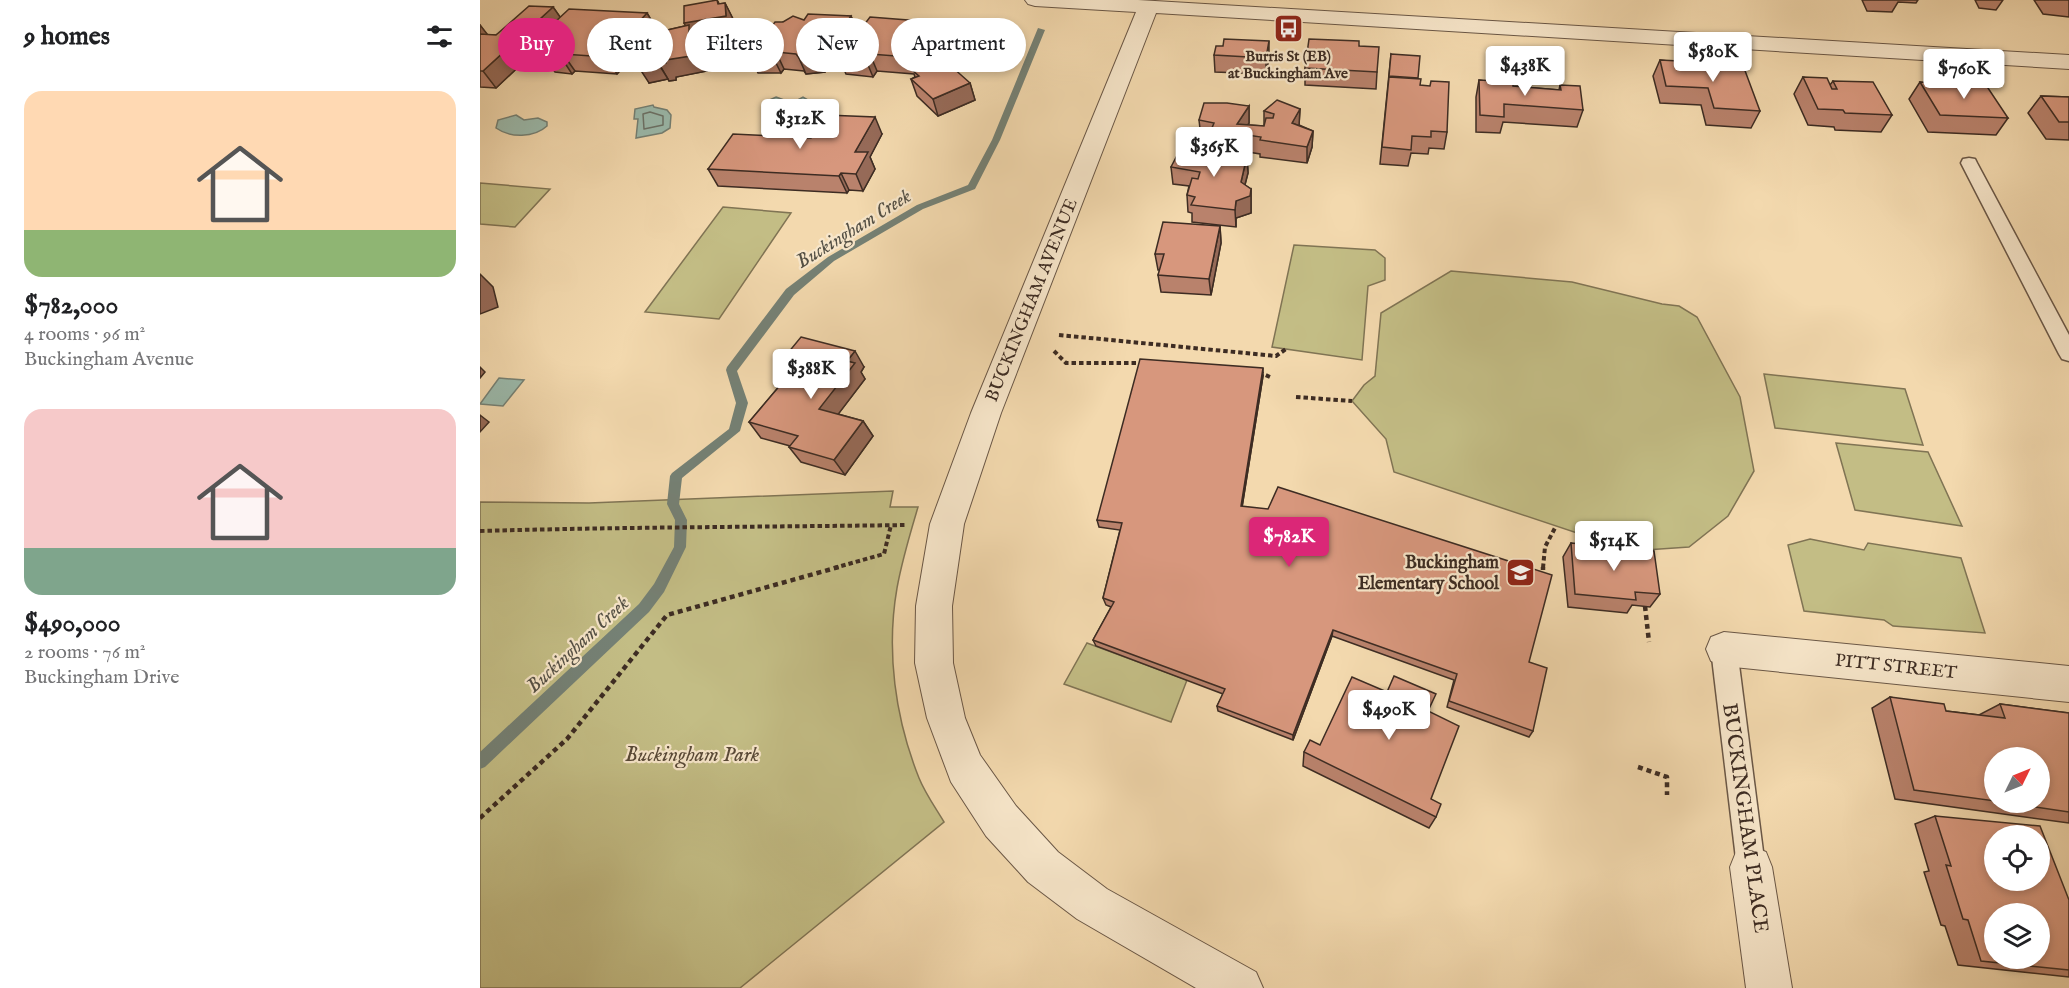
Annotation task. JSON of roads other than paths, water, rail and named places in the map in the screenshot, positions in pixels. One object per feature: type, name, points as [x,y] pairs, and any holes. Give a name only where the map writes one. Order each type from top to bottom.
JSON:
[{"type":"street","points":[[1035,0],[1150,4],[2069,62]]},
{"type":"street","name":"BUCKINGHAM AVENUE","points":[[1150,4],[986,413],[947,524],[934,606],[934,663],[946,718],[965,768],[1001,821],[1043,867],[1092,904],[1240,988]]},
{"type":"street","name":"PITT STREET","points":[[1724,649],[2069,684]]},
{"type":"street","name":"BUCKINGHAM PLACE","points":[[1751,867],[1769,988]]},
{"type":"lane","points":[[1969,163],[2069,354]]},
{"type":"lane","name":"BUCKINGHAM PLACE","points":[[1724,649],[1751,867]]},
{"type":"water","points":[[776,97],[792,103],[803,97],[808,100],[803,103],[804,108],[800,112],[784,117],[774,114],[765,107],[765,102]]},
{"type":"water","points":[[653,105],[667,110],[671,115],[670,128],[662,133],[636,138],[638,119],[634,119],[635,109]]},
{"type":"water","points":[[516,115],[524,120],[538,118],[547,122],[547,126],[529,135],[508,134],[496,128],[498,120]]},
{"type":"water","points":[[499,378],[524,380],[503,406],[480,404]]},
{"type":"waterway","name":"Buckingham Creek","points":[[480,762],[644,608],[659,588],[680,547],[681,520],[673,504],[676,476],[734,431],[742,403],[731,370],[790,292],[831,259],[920,207],[972,187],[996,140],[1041,30]]},
{"type":"place","name":"Burris St (EB) at Buckingham Ave","points":[[1288,29]]},
{"type":"place","name":"Buckingham Elementary School","points":[[1520,572]]},
{"type":"park label","name":"Buckingham Park","points":[[692,754]]}]
